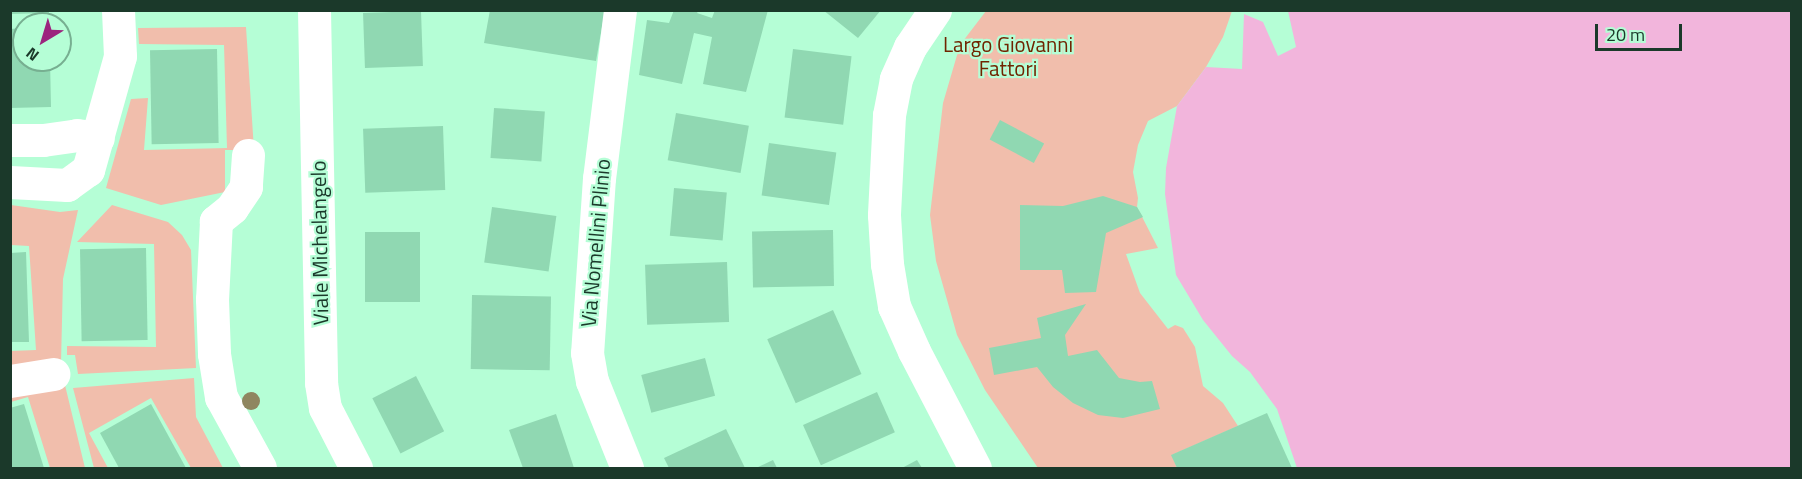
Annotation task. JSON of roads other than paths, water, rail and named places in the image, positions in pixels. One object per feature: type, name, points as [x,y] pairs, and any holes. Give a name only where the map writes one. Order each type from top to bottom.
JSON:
[{"type":"street","points":[[10,183],[67,185],[88,170],[120,56],[118,10]]},
{"type":"street","name":"Viale Michelangelo","points":[[314,10],[321,383],[325,408],[356,468]]},
{"type":"street","name":"Via Nomellini Plinio","points":[[620,10],[599,178],[587,353],[592,381],[627,468]]},
{"type":"street","points":[[935,10],[910,47],[896,79],[889,115],[884,214],[887,264],[894,306],[914,351],[975,468]]},
{"type":"street","points":[[10,140],[43,140],[77,135],[98,138]]},
{"type":"street","points":[[248,155],[246,187],[232,208],[216,221],[212,299],[214,354],[221,397],[260,468]]},
{"type":"street","points":[[10,381],[53,374]]},
{"type":"park label","name":"Largo Giovanni Fattori","points":[[1008,56]]}]
